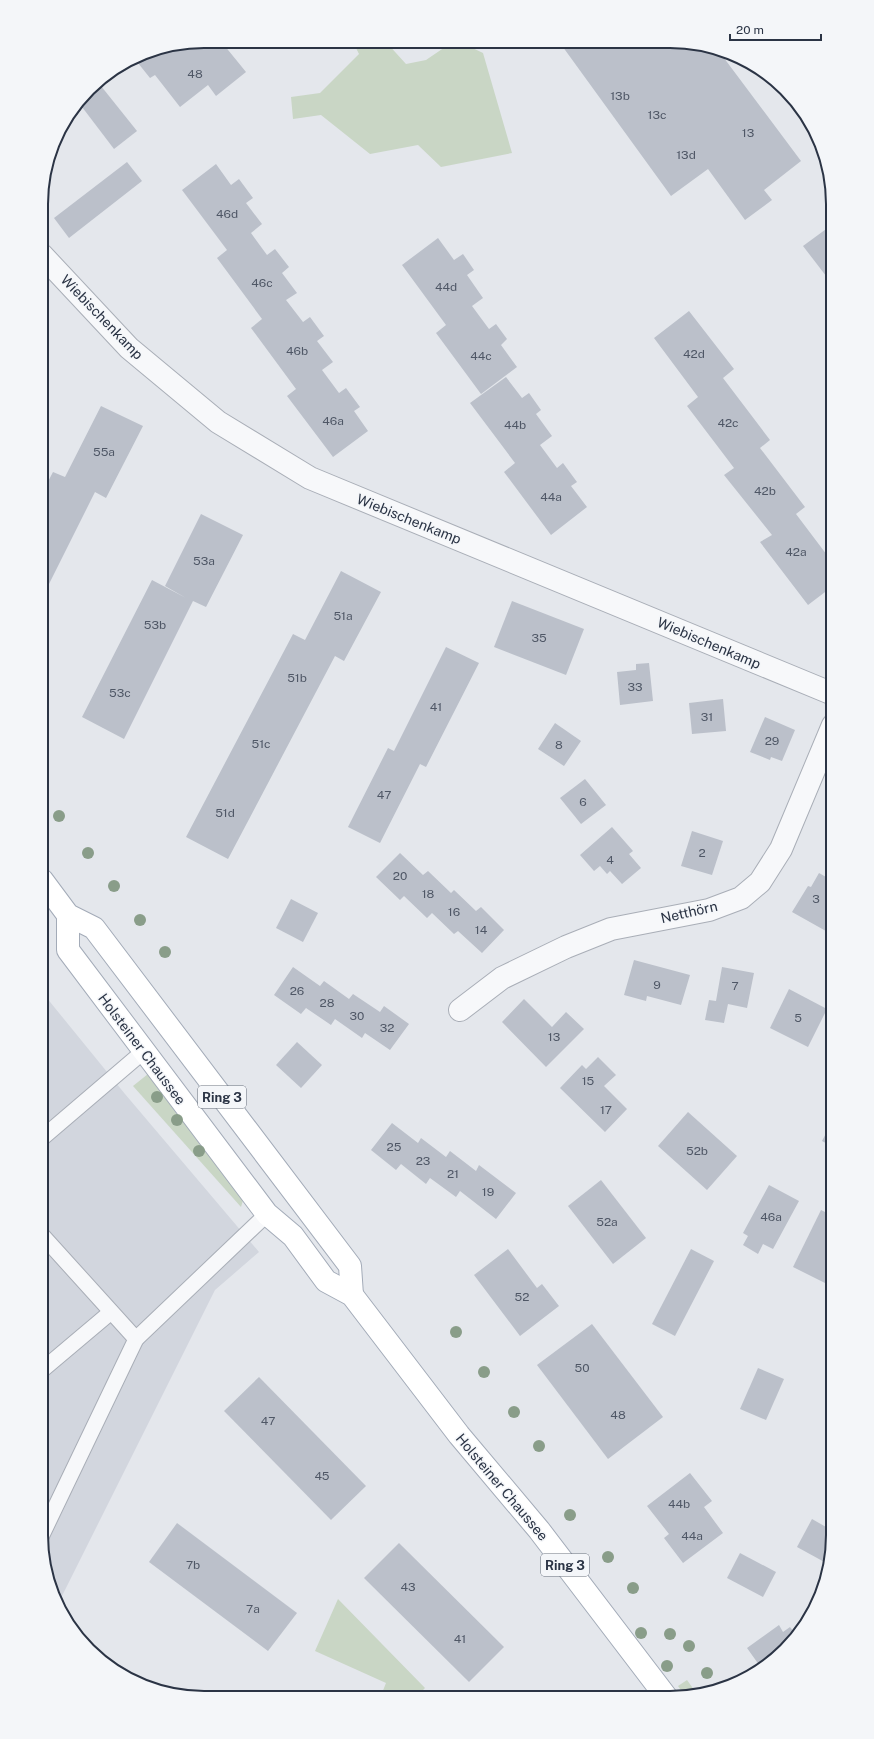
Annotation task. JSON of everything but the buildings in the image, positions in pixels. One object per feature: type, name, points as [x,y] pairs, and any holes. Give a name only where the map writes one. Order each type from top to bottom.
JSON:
[{"type":"main road","name":"Ring 3","points":[[48,888],[68,916],[94,928],[350,1266],[352,1295]]},
{"type":"main road","name":"Holsteiner Chaussee","points":[[68,916],[68,950],[267,1214],[294,1236],[326,1280],[352,1295],[459,1435],[539,1530],[662,1691]]},
{"type":"street","name":"Wiebischenkamp","points":[[48,261],[129,348],[218,422],[310,478],[826,691]]},
{"type":"street","name":"Netthörn","points":[[460,1010],[502,978],[566,947],[611,929],[709,910],[741,898],[760,882],[781,848],[826,742]]},
{"type":"lane","points":[[48,1133],[144,1051]]},
{"type":"lane","points":[[48,1522],[136,1340],[267,1214]]},
{"type":"lane","points":[[48,1242],[136,1340]]},
{"type":"lane","points":[[48,1365],[111,1312]]},
{"type":"shaded area","points":[[48,999],[125,1094],[259,1252],[215,1290],[61,1598],[53,1576],[48,1546]]},
{"type":"green space","points":[[356,48],[391,48],[406,64],[426,60],[444,48],[472,48],[483,53],[512,153],[441,167],[418,145],[370,154],[321,115],[293,119],[291,97],[320,93],[359,54]]},
{"type":"green space","points":[[148,1074],[244,1197],[241,1207],[133,1086]]},
{"type":"green space","points":[[338,1599],[425,1688],[422,1691],[383,1691],[386,1683],[315,1651]]},
{"type":"green space","points":[[687,1680],[694,1689],[681,1691],[678,1686]]}]
